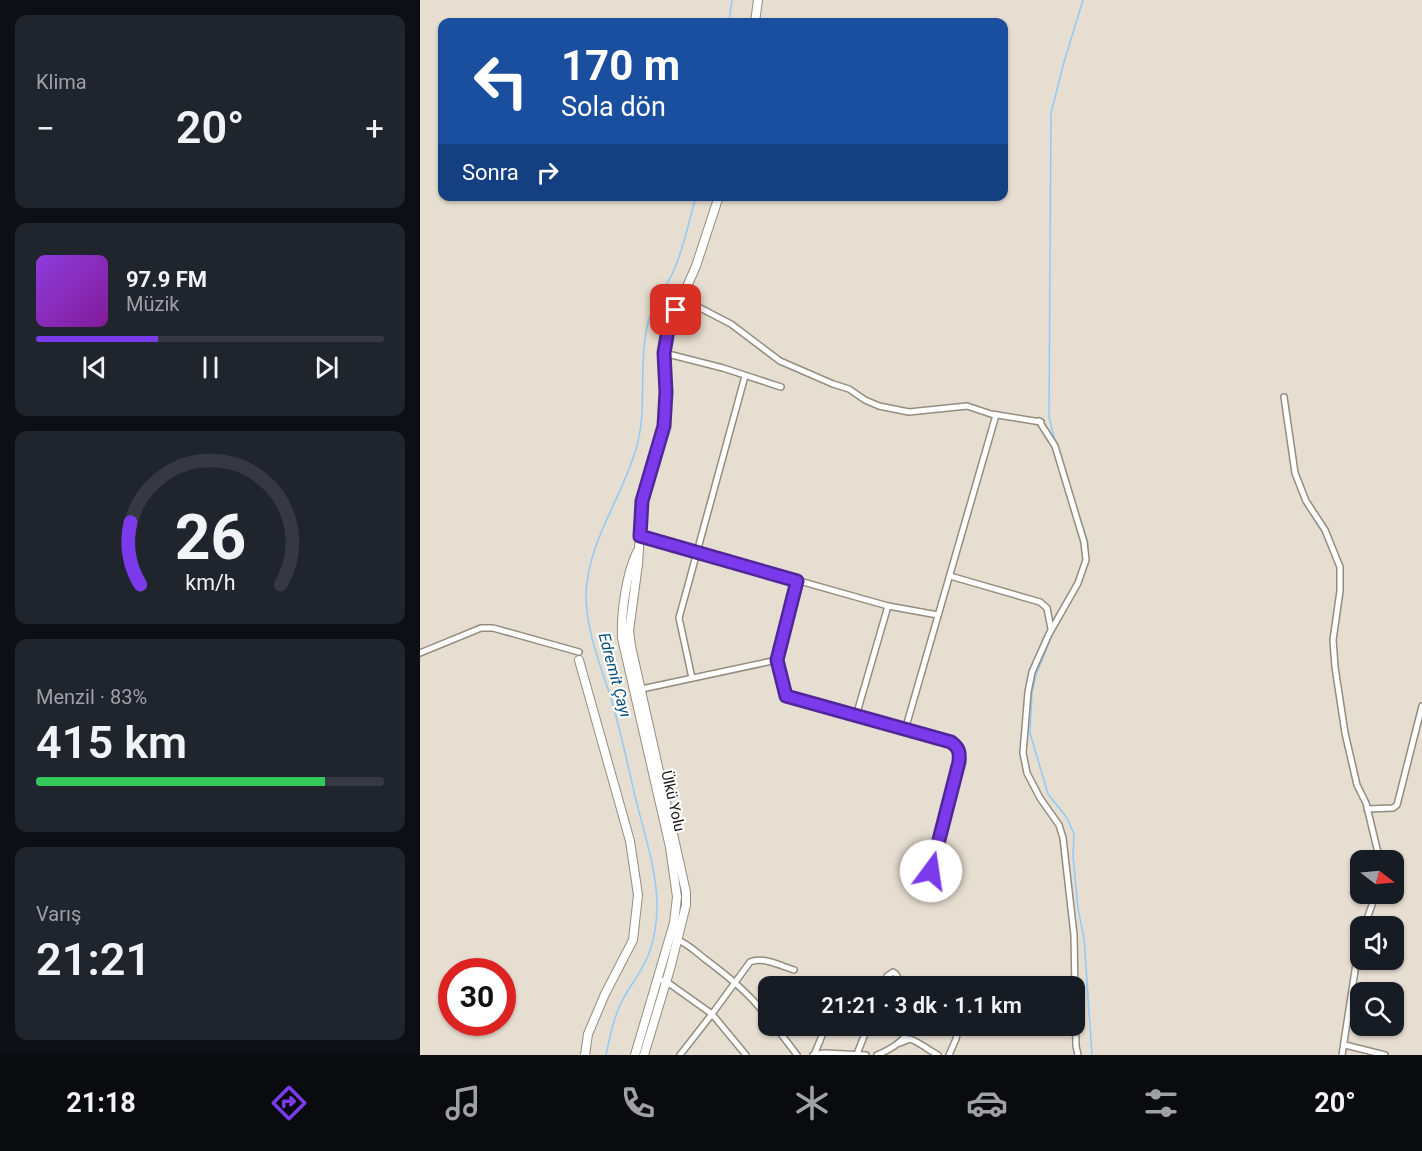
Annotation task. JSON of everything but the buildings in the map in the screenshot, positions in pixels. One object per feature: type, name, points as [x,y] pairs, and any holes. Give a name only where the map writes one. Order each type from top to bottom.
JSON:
[{"type":"main road","points":[[756,18],[758,0]]},
{"type":"main road","name":"Ülkü Yolu","points":[[644,1055],[678,940],[686,905],[686,892],[637,690],[624,651],[621,626],[632,562],[638,551],[642,501],[664,426],[666,392],[664,353],[668,330],[696,266],[717,201]]},
{"type":"main road","points":[[579,656],[630,841],[638,895],[633,940],[588,1034],[585,1055]]},
{"type":"main road","name":"Ülkü Yolu","points":[[635,1055],[674,923],[677,897],[670,847],[637,690]]},
{"type":"main road","points":[[590,1055],[595,1018]]},
{"type":"street","points":[[681,298],[730,324],[780,361],[849,389],[879,406],[909,412],[967,406],[996,415],[1041,422],[1055,446],[1084,542],[1086,560],[1078,583],[1051,630],[1032,672],[1023,753],[1027,773],[1040,798],[1059,825],[1063,838],[1074,935],[1078,1055]]},
{"type":"street","points":[[664,353],[723,368],[781,387]]},
{"type":"street","points":[[692,678],[679,618],[745,376]]},
{"type":"street","points":[[1284,397],[1295,473],[1306,501],[1325,530],[1340,567],[1340,591],[1333,640],[1335,667],[1354,774],[1367,809],[1377,850]]},
{"type":"street","points":[[906,730],[996,415]]},
{"type":"street","points":[[640,536],[888,606],[938,615]]},
{"type":"street","points":[[950,576],[1040,602],[1047,608],[1051,630]]},
{"type":"street","points":[[797,581],[777,660],[786,696],[951,742],[958,747],[960,753],[926,889]]},
{"type":"street","points":[[856,716],[888,606]]},
{"type":"street","points":[[420,653],[481,628],[492,628],[579,656]]},
{"type":"street","points":[[637,690],[777,660]]},
{"type":"street","points":[[1367,809],[1393,808],[1397,805],[1422,706]]},
{"type":"street","points":[[678,940],[736,982],[758,1004]]},
{"type":"street","points":[[680,1055],[748,963],[756,959],[794,970]]},
{"type":"street","points":[[1342,1055],[1356,970]]},
{"type":"street","points":[[658,979],[667,982],[712,1014],[747,1055]]},
{"type":"street","points":[[782,1036],[797,1055]]},
{"type":"street","points":[[814,1055],[822,1036]]},
{"type":"street","points":[[857,1054],[864,1036]]},
{"type":"street","points":[[898,1044],[905,1036]]},
{"type":"street","points":[[949,1055],[957,1036]]},
{"type":"street","points":[[877,1055],[910,1039],[922,1043],[938,1055]]},
{"type":"street","points":[[1345,1045],[1385,1055]]},
{"type":"street","points":[[814,1055],[824,1053],[866,1055]]},
{"type":"waterway","name":"Edremit Çayı","points":[[730,18],[732,0]]},
{"type":"waterway","points":[[1055,441],[1049,417],[1051,113],[1083,0]]},
{"type":"waterway","name":"Edremit Çayı","points":[[606,1055],[620,1006],[651,948],[656,926],[657,896],[650,853],[620,732],[591,633],[586,594],[588,575],[599,538],[630,467],[640,434],[644,342],[649,319],[678,261],[695,201]]},
{"type":"waterway","points":[[1072,494],[1088,543],[1088,559]]},
{"type":"waterway","points":[[1084,573],[1088,564]]},
{"type":"waterway","points":[[1067,607],[1052,635],[1036,675],[1032,693],[1030,733],[1048,794],[1067,818],[1074,834],[1073,856],[1078,909],[1084,938],[1092,1055]]},
{"type":"route","points":[[676,310],[668,330],[664,353],[666,392],[664,426],[642,501],[640,536],[797,581],[777,660],[786,696],[951,742],[958,747],[959,762],[931,871]]}]
